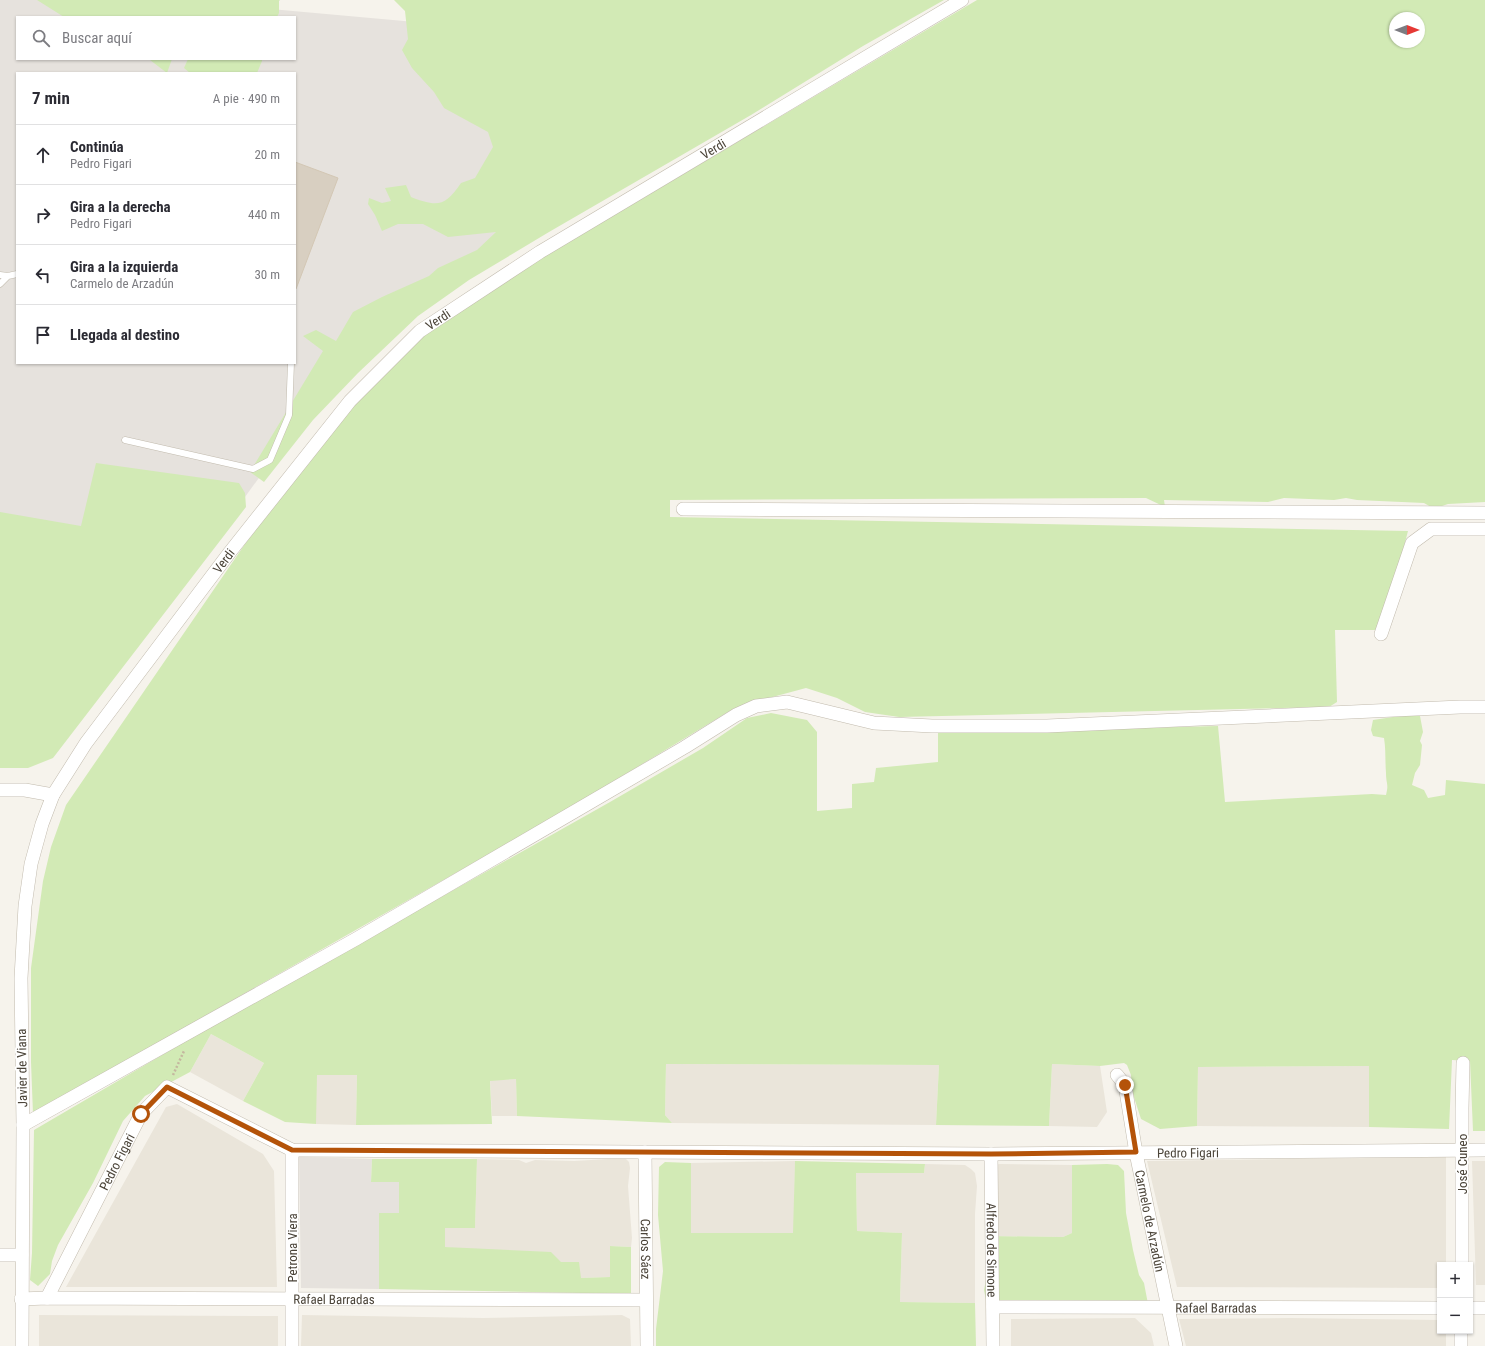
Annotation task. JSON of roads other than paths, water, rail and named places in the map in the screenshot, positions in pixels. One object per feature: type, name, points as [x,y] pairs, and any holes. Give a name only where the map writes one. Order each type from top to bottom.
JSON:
[{"type":"street","name":"Verdi","points":[[53,794],[86,743],[230,552],[350,401],[420,331],[540,252],[962,0]]},
{"type":"street","points":[[683,509],[1485,513]]},
{"type":"street","points":[[1381,634],[1412,543],[1431,529],[1485,529]]},
{"type":"street","points":[[23,1126],[356,939],[672,755],[736,715],[756,706],[787,702],[874,723],[932,726],[1047,726],[1485,707]]},
{"type":"street","points":[[0,790],[25,790],[53,794]]},
{"type":"street","name":"Javier de Viana","points":[[22,1346],[21,1299],[23,1126],[21,978],[25,906],[31,864],[42,824],[53,794]]},
{"type":"street","name":"José Cuneo","points":[[1462,1262],[1463,1063]]},
{"type":"street","name":"Carmelo de Arzadún","points":[[1117,1075],[1125,1085],[1136,1152],[1176,1346]]},
{"type":"street","name":"Pedro Figari","points":[[47,1298],[141,1114],[167,1087],[292,1150],[991,1154],[1485,1150]]},
{"type":"street","name":"Petrona Viera","points":[[292,1150],[292,1346]]},
{"type":"street","name":"Carlos Sáez","points":[[645,1152],[647,1346]]},
{"type":"street","name":"Alfredo de Simone","points":[[991,1154],[993,1346]]},
{"type":"street","points":[[0,1255],[22,1255]]},
{"type":"street","name":"Rafael Barradas","points":[[21,1299],[646,1300]]},
{"type":"street","name":"Rafael Barradas","points":[[993,1307],[1437,1308]]},
{"type":"street","points":[[1473,1308],[1485,1308]]},
{"type":"street","points":[[1461,1334],[1461,1346]]},
{"type":"lane","points":[[0,275],[8,276],[16,274]]},
{"type":"lane","points":[[0,284],[8,276]]},
{"type":"lane","points":[[125,440],[253,469],[270,460],[289,415],[291,364]]}]
